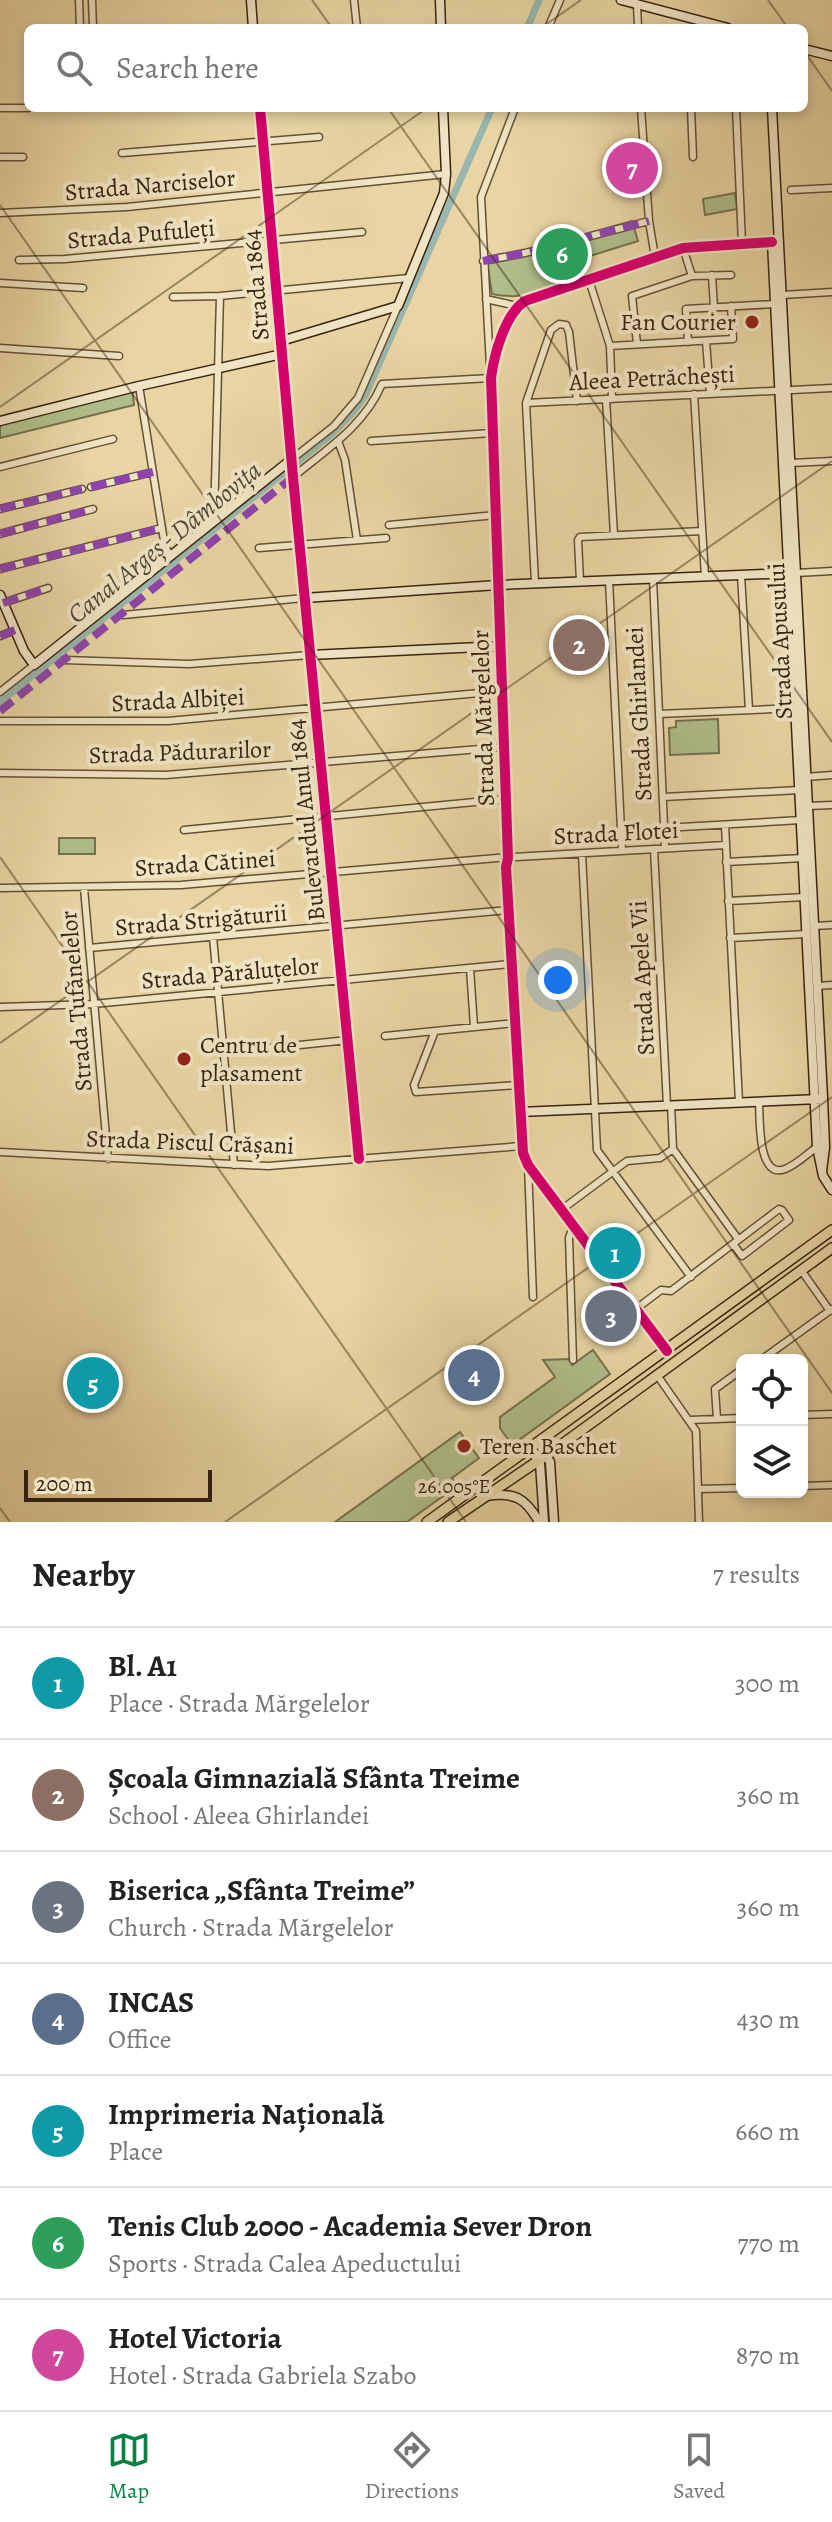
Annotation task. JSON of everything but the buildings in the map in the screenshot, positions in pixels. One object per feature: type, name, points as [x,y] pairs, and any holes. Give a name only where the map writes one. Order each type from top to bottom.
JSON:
[{"type":"main road","points":[[427,1522],[832,1230]]},
{"type":"main road","points":[[448,1522],[548,1455],[832,1248]]},
{"type":"street","points":[[79,0],[80,24]]},
{"type":"street","points":[[92,0],[93,24]]},
{"type":"street","points":[[251,0],[253,24]]},
{"type":"street","points":[[354,0],[357,24]]},
{"type":"street","points":[[440,0],[441,24]]},
{"type":"street","points":[[550,24],[560,0]]},
{"type":"street","points":[[621,0],[713,24]]},
{"type":"street","points":[[637,4],[638,24]]},
{"type":"street","points":[[688,17],[688,24]]},
{"type":"street","points":[[808,50],[832,56]]},
{"type":"street","points":[[0,108],[24,108]]},
{"type":"street","name":"Strada 1864","points":[[260,112],[293,477]]},
{"type":"street","points":[[0,692],[334,426],[358,398],[441,201],[446,174],[443,112]]},
{"type":"street","points":[[293,477],[364,417],[382,384],[491,378],[481,197],[513,112]]},
{"type":"street","points":[[641,112],[649,221],[655,257]]},
{"type":"street","points":[[691,112],[693,157]]},
{"type":"street","points":[[736,112],[742,243]]},
{"type":"street","name":"Strada Apusului","points":[[772,112],[775,304],[791,463],[793,573]]},
{"type":"street","points":[[122,153],[319,137]]},
{"type":"street","points":[[0,157],[23,157]]},
{"type":"street","name":"Strada Narciselor","points":[[0,213],[127,207],[446,174]]},
{"type":"street","points":[[791,190],[832,188]]},
{"type":"street","points":[[483,261],[649,221]]},
{"type":"street","name":"Strada Pufuleți","points":[[19,260],[65,259],[362,232]]},
{"type":"street","points":[[486,299],[517,306],[683,248],[775,241]]},
{"type":"street","name":"Strada Apusului","points":[[775,241],[782,295],[783,390],[803,777],[808,806],[809,897]]},
{"type":"street","points":[[683,248],[692,276]]},
{"type":"street","points":[[712,275],[714,308]]},
{"type":"street","points":[[637,344],[632,296],[692,276],[731,275]]},
{"type":"street","points":[[173,297],[220,296],[409,278]]},
{"type":"street","points":[[589,280],[610,346],[614,535]]},
{"type":"street","points":[[0,283],[83,288]]},
{"type":"street","points":[[688,342],[686,309],[775,304],[782,295],[832,292]]},
{"type":"street","points":[[214,521],[220,296]]},
{"type":"street","name":"Strada 1864","points":[[281,341],[398,306]]},
{"type":"street","name":"Strada Mărgelelor","points":[[517,306],[497,349],[491,378],[506,867],[522,1146],[528,1165],[533,1297]]},
{"type":"street","points":[[610,346],[733,339],[731,306]]},
{"type":"street","points":[[535,583],[526,403],[551,330],[559,324],[566,325],[569,332],[577,401]]},
{"type":"street","points":[[706,341],[710,393]]},
{"type":"street","points":[[0,348],[119,356]]},
{"type":"street","points":[[0,421],[282,354]]},
{"type":"street","points":[[139,386],[165,547],[171,556]]},
{"type":"street","name":"Aleea Petrăchești","points":[[526,403],[832,388]]},
{"type":"street","points":[[694,394],[705,577]]},
{"type":"street","points":[[371,441],[492,433]]},
{"type":"street","points":[[0,467],[113,439]]},
{"type":"street","points":[[338,441],[345,460],[357,540]]},
{"type":"street","points":[[791,463],[832,461]]},
{"type":"street","points":[[91,487],[153,472]]},
{"type":"street","name":"Bulevardul Anul 1864","points":[[293,477],[359,1159]]},
{"type":"street","points":[[0,509],[82,489]]},
{"type":"street","points":[[0,534],[93,509]]},
{"type":"street","points":[[389,525],[496,515]]},
{"type":"street","points":[[0,569],[162,528]]},
{"type":"street","points":[[580,581],[579,539],[702,531]]},
{"type":"street","points":[[259,548],[386,538]]},
{"type":"street","points":[[123,615],[304,598],[498,585],[832,571]]},
{"type":"street","points":[[741,575],[749,710]]},
{"type":"street","name":"Strada Ghirlandei","points":[[653,579],[665,848]]},
{"type":"street","points":[[609,580],[622,851]]},
{"type":"street","points":[[34,665],[2,605],[48,588]]},
{"type":"street","points":[[0,636],[15,630]]},
{"type":"street","points":[[64,660],[189,664],[501,646]]},
{"type":"street","name":"Strada Albiței","points":[[0,721],[168,721],[502,691]]},
{"type":"street","points":[[659,714],[800,708]]},
{"type":"street","name":"Strada Pădurarilor","points":[[0,773],[166,775],[504,747]]},
{"type":"street","points":[[803,777],[832,775]]},
{"type":"street","points":[[663,797],[804,790]]},
{"type":"street","name":"Strada Apusului","points":[[804,790],[801,820],[817,986],[819,1099]]},
{"type":"street","points":[[184,830],[506,799]]},
{"type":"street","points":[[808,806],[832,805]]},
{"type":"street","points":[[664,828],[801,820]]},
{"type":"street","points":[[725,825],[739,1102]]},
{"type":"street","name":"Strada Flotei","points":[[508,858],[726,845]]},
{"type":"street","name":"Strada Apele Vii","points":[[654,849],[673,1149]]},
{"type":"street","points":[[582,854],[597,1150],[691,1277]]},
{"type":"street","name":"Strada Cătinei","points":[[0,888],[181,885],[508,858]]},
{"type":"street","points":[[726,862],[803,858]]},
{"type":"street","name":"Strada Tufănelelor","points":[[84,888],[108,1159]]},
{"type":"street","points":[[728,901],[809,897]]},
{"type":"street","name":"Strada Strigăturii","points":[[89,948],[508,910]]},
{"type":"street","points":[[730,938],[812,931],[832,925]]},
{"type":"street","name":"Strada Apusului","points":[[812,931],[822,1171],[832,1190]]},
{"type":"street","points":[[213,937],[234,1165]]},
{"type":"street","name":"Strada Părăluțelor","points":[[0,1007],[93,1004],[511,964]]},
{"type":"street","points":[[470,968],[474,1027]]},
{"type":"street","points":[[817,986],[832,985]]},
{"type":"street","points":[[385,1036],[515,1023]]},
{"type":"street","points":[[435,1031],[414,1085],[416,1092],[518,1085]]},
{"type":"street","points":[[261,1049],[348,1040]]},
{"type":"street","points":[[520,1112],[819,1099]]},
{"type":"street","points":[[759,1101],[763,1154],[771,1169],[785,1169],[821,1147]]},
{"type":"street","name":"Strada Piscul Crășani","points":[[0,1152],[268,1166],[522,1146]]},
{"type":"street","points":[[561,1210],[627,1161],[660,1158],[673,1149],[736,1242],[742,1256],[789,1220],[779,1209],[736,1242],[691,1277],[671,1291],[661,1290],[636,1309]]},
{"type":"street","name":"Strada Mărgelelor","points":[[528,1165],[667,1351]]},
{"type":"street","points":[[573,1226],[569,1238],[573,1360]]},
{"type":"street","points":[[770,1354],[831,1311],[801,1270]]},
{"type":"street","points":[[657,1375],[697,1434],[699,1522]]},
{"type":"street","points":[[717,1419],[715,1389],[736,1375]]},
{"type":"street","points":[[808,1415],[832,1414]]},
{"type":"street","points":[[690,1420],[736,1418]]},
{"type":"street","points":[[535,1446],[548,1455],[554,1522]]},
{"type":"street","points":[[535,1446],[542,1522]]},
{"type":"street","points":[[808,1486],[832,1485]]},
{"type":"street","points":[[699,1489],[736,1488]]},
{"type":"street","points":[[485,1496],[508,1494],[519,1497],[542,1522]]},
{"type":"green space","points":[[735,193],[737,209],[705,215],[703,199]]},
{"type":"green space","points":[[632,221],[638,241],[574,261],[579,278],[527,295],[492,294],[487,262]]},
{"type":"green space","points":[[132,389],[134,405],[0,438],[0,423]]},
{"type":"green space","points":[[718,719],[719,753],[670,755],[669,728],[676,727],[676,721]]},
{"type":"green space","points":[[59,838],[95,838],[95,854],[59,854]]},
{"type":"green space","points":[[593,1350],[610,1374],[512,1445],[500,1428],[500,1417],[555,1377],[543,1360],[571,1359],[572,1365]]},
{"type":"green space","points":[[460,1432],[479,1458],[452,1478],[457,1486],[407,1522],[335,1522]]},
{"type":"waterway","name":"Canal Argeș - Dâmbovița","points":[[529,24],[539,0]]},
{"type":"waterway","name":"Canal Argeș - Dâmbovița","points":[[0,702],[332,434],[352,414],[365,396],[490,112]]},
{"type":"marked path","points":[[483,261],[649,221]]},
{"type":"marked path","points":[[91,487],[153,472]]},
{"type":"marked path","points":[[0,711],[293,477]]},
{"type":"marked path","points":[[0,509],[82,489]]},
{"type":"marked path","points":[[0,534],[93,509]]},
{"type":"marked path","points":[[0,569],[162,528]]},
{"type":"marked path","points":[[3,603],[48,588]]},
{"type":"marked path","points":[[0,636],[15,630]]},
{"type":"cycle path","points":[[260,112],[359,1159]]},
{"type":"cycle path","points":[[667,1351],[528,1165],[523,1153],[506,867],[491,378],[506,325],[525,301],[683,248],[772,242]]},
{"type":"place","name":"Hotel Victoria","points":[[632,168]]},
{"type":"place","name":"Tenis Club 2000 - Academia Sever Dron","points":[[562,254]]},
{"type":"place","name":"Fan Courier","points":[[752,322]]},
{"type":"place","name":"Școala Gimnazială Sfânta Treime","points":[[579,645]]},
{"type":"place","name":"Centru de plasament","points":[[184,1059]]},
{"type":"place","name":"Bl. A1","points":[[615,1253]]},
{"type":"place","name":"Biserica „Sfânta Treime”","points":[[611,1316]]},
{"type":"place","name":"INCAS","points":[[474,1375]]},
{"type":"place","name":"Imprimeria Națională","points":[[93,1383]]},
{"type":"place","name":"Teren Baschet","points":[[464,1446]]}]
